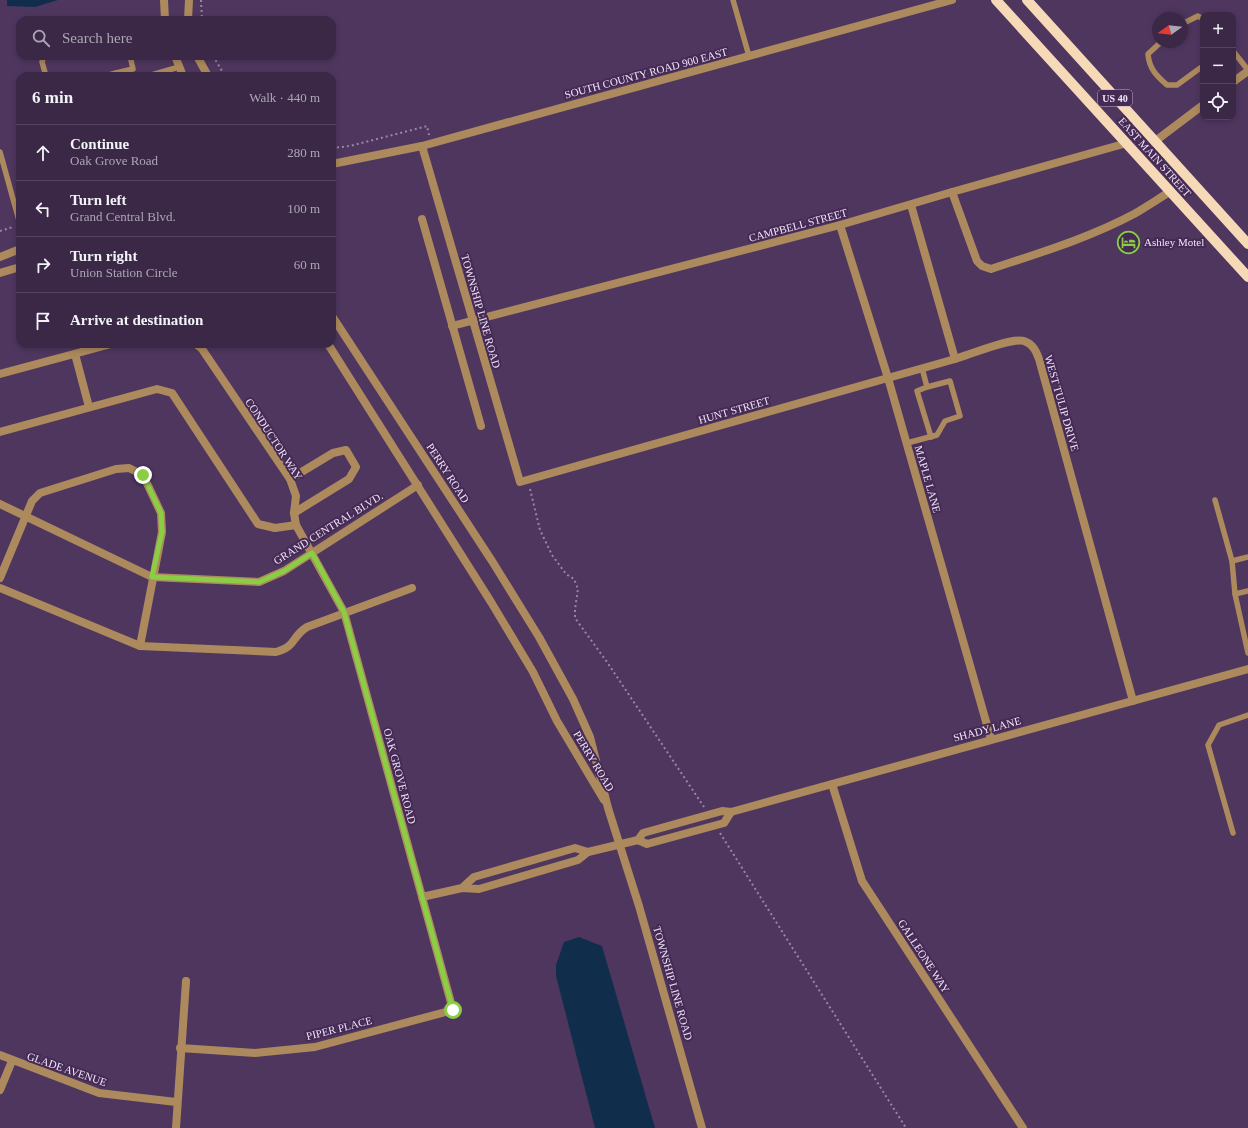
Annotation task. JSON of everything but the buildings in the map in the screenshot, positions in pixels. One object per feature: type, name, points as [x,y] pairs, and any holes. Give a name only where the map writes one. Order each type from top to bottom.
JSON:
[{"type":"main road","name":"EAST MAIN STREET","points":[[996,0],[1248,277]]},
{"type":"main road","name":"EAST MAIN STREET","points":[[1027,0],[1248,244]]},
{"type":"street","points":[[164,0],[165,16]]},
{"type":"street","points":[[188,16],[189,0]]},
{"type":"street","name":"SOUTH COUNTY ROAD 900 EAST","points":[[336,163],[422,146],[952,0]]},
{"type":"street","points":[[176,60],[181,72]]},
{"type":"street","points":[[199,60],[206,72]]},
{"type":"street","points":[[1236,80],[1248,71]]},
{"type":"street","points":[[1154,142],[1200,107]]},
{"type":"street","name":"CAMPBELL STREET","points":[[452,326],[840,225],[1127,143]]},
{"type":"street","name":"TOWNSHIP LINE ROAD","points":[[422,146],[520,482]]},
{"type":"street","name":"SOUTH COUNTY ROAD 900 EAST","points":[[336,161],[344,162]]},
{"type":"street","points":[[952,192],[977,261],[982,266],[991,269],[1056,247],[1107,226],[1134,214],[1171,192]]},
{"type":"street","points":[[911,205],[955,359]]},
{"type":"street","points":[[422,219],[481,426]]},
{"type":"street","name":"MAPLE LANE","points":[[840,225],[888,378],[991,739]]},
{"type":"street","points":[[0,257],[16,251]]},
{"type":"street","points":[[0,272],[16,268]]},
{"type":"street","name":"PERRY ROAD","points":[[336,322],[492,561],[555,664],[590,736],[608,808]]},
{"type":"street","name":"WEST TULIP DRIVE","points":[[955,359],[1013,341],[1024,341],[1033,346],[1133,701]]},
{"type":"street","points":[[0,374],[97,348]]},
{"type":"street","name":"CONDUCTOR WAY","points":[[201,348],[290,479],[296,496],[294,512],[296,525],[312,553]]},
{"type":"street","name":"PERRY ROAD","points":[[331,348],[495,608],[533,672],[557,722],[608,808]]},
{"type":"street","points":[[75,354],[89,407]]},
{"type":"street","name":"HUNT STREET","points":[[520,482],[955,359]]},
{"type":"street","points":[[0,432],[157,389],[172,393],[258,524],[275,528],[296,525]]},
{"type":"street","points":[[290,479],[333,453],[346,450],[356,467],[349,479],[294,512]]},
{"type":"street","points":[[0,578],[32,501],[40,493],[116,469],[129,468],[143,475],[161,513],[162,532],[152,577],[140,646]]},
{"type":"street","name":"GRAND CENTRAL BLVD.","points":[[0,504],[152,577],[259,582],[284,571],[418,485]]},
{"type":"street","name":"OAK GROVE ROAD","points":[[312,553],[344,612],[453,1010]]},
{"type":"street","points":[[0,588],[140,646],[276,652],[287,649],[293,644],[297,633],[307,626],[412,588]]},
{"type":"street","name":"SHADY LANE","points":[[638,840],[643,833],[709,814],[722,811],[731,812],[1248,669]]},
{"type":"street","name":"GALLEONE WAY","points":[[832,784],[862,881],[1023,1128]]},
{"type":"street","name":"TOWNSHIP LINE ROAD","points":[[608,808],[621,844],[702,1128]]},
{"type":"street","name":"SHADY LANE","points":[[621,844],[638,840],[647,844],[716,826],[724,823],[731,812]]},
{"type":"street","points":[[422,897],[462,888],[479,889],[578,860],[588,852],[621,844]]},
{"type":"street","points":[[462,888],[474,877],[575,848],[588,852]]},
{"type":"street","points":[[176,1128],[176,1102],[186,981]]},
{"type":"street","name":"PIPER PLACE","points":[[180,1048],[255,1053],[315,1047],[453,1010]]},
{"type":"street","name":"GLADE AVENUE","points":[[0,1055],[12,1061],[99,1093],[176,1102]]},
{"type":"street","points":[[0,1090],[12,1061]]},
{"type":"lane","points":[[733,0],[748,56]]},
{"type":"lane","points":[[1188,19],[1198,16],[1200,17]]},
{"type":"lane","points":[[1154,48],[1148,54],[1148,64],[1153,72],[1167,85],[1177,86],[1200,68]]},
{"type":"lane","points":[[1236,55],[1248,71]]},
{"type":"lane","points":[[43,60],[45,72]]},
{"type":"lane","points":[[123,72],[133,69],[131,60]]},
{"type":"lane","points":[[162,72],[179,67]]},
{"type":"lane","points":[[0,152],[16,210]]},
{"type":"lane","points":[[922,368],[927,387]]},
{"type":"lane","points":[[907,443],[931,437],[937,435],[945,420],[960,416],[950,381],[917,391],[931,437]]},
{"type":"lane","points":[[1215,500],[1232,561],[1235,594],[1248,653]]},
{"type":"lane","points":[[1232,561],[1248,557]]},
{"type":"lane","points":[[1235,594],[1248,591]]},
{"type":"lane","points":[[1233,833],[1208,745],[1219,725],[1248,715]]},
{"type":"path","points":[[201,0],[202,16]]},
{"type":"path","points":[[215,60],[223,72]]},
{"type":"path","points":[[0,230],[16,226]]},
{"type":"path","points":[[552,555],[566,574],[574,579],[578,589],[575,608],[576,618],[709,814]]},
{"type":"path","points":[[716,826],[906,1128]]},
{"type":"water","points":[[7,0],[58,0],[35,7],[7,6]]},
{"type":"water","points":[[579,937],[602,946],[655,1128],[595,1128],[556,976],[556,965],[564,942]]},
{"type":"place","name":"Ashley Motel","points":[[1129,242]]},
{"type":"route","points":[[143,475],[161,513],[162,532],[152,577],[259,582],[284,571],[312,553],[344,612],[453,1010]]}]
